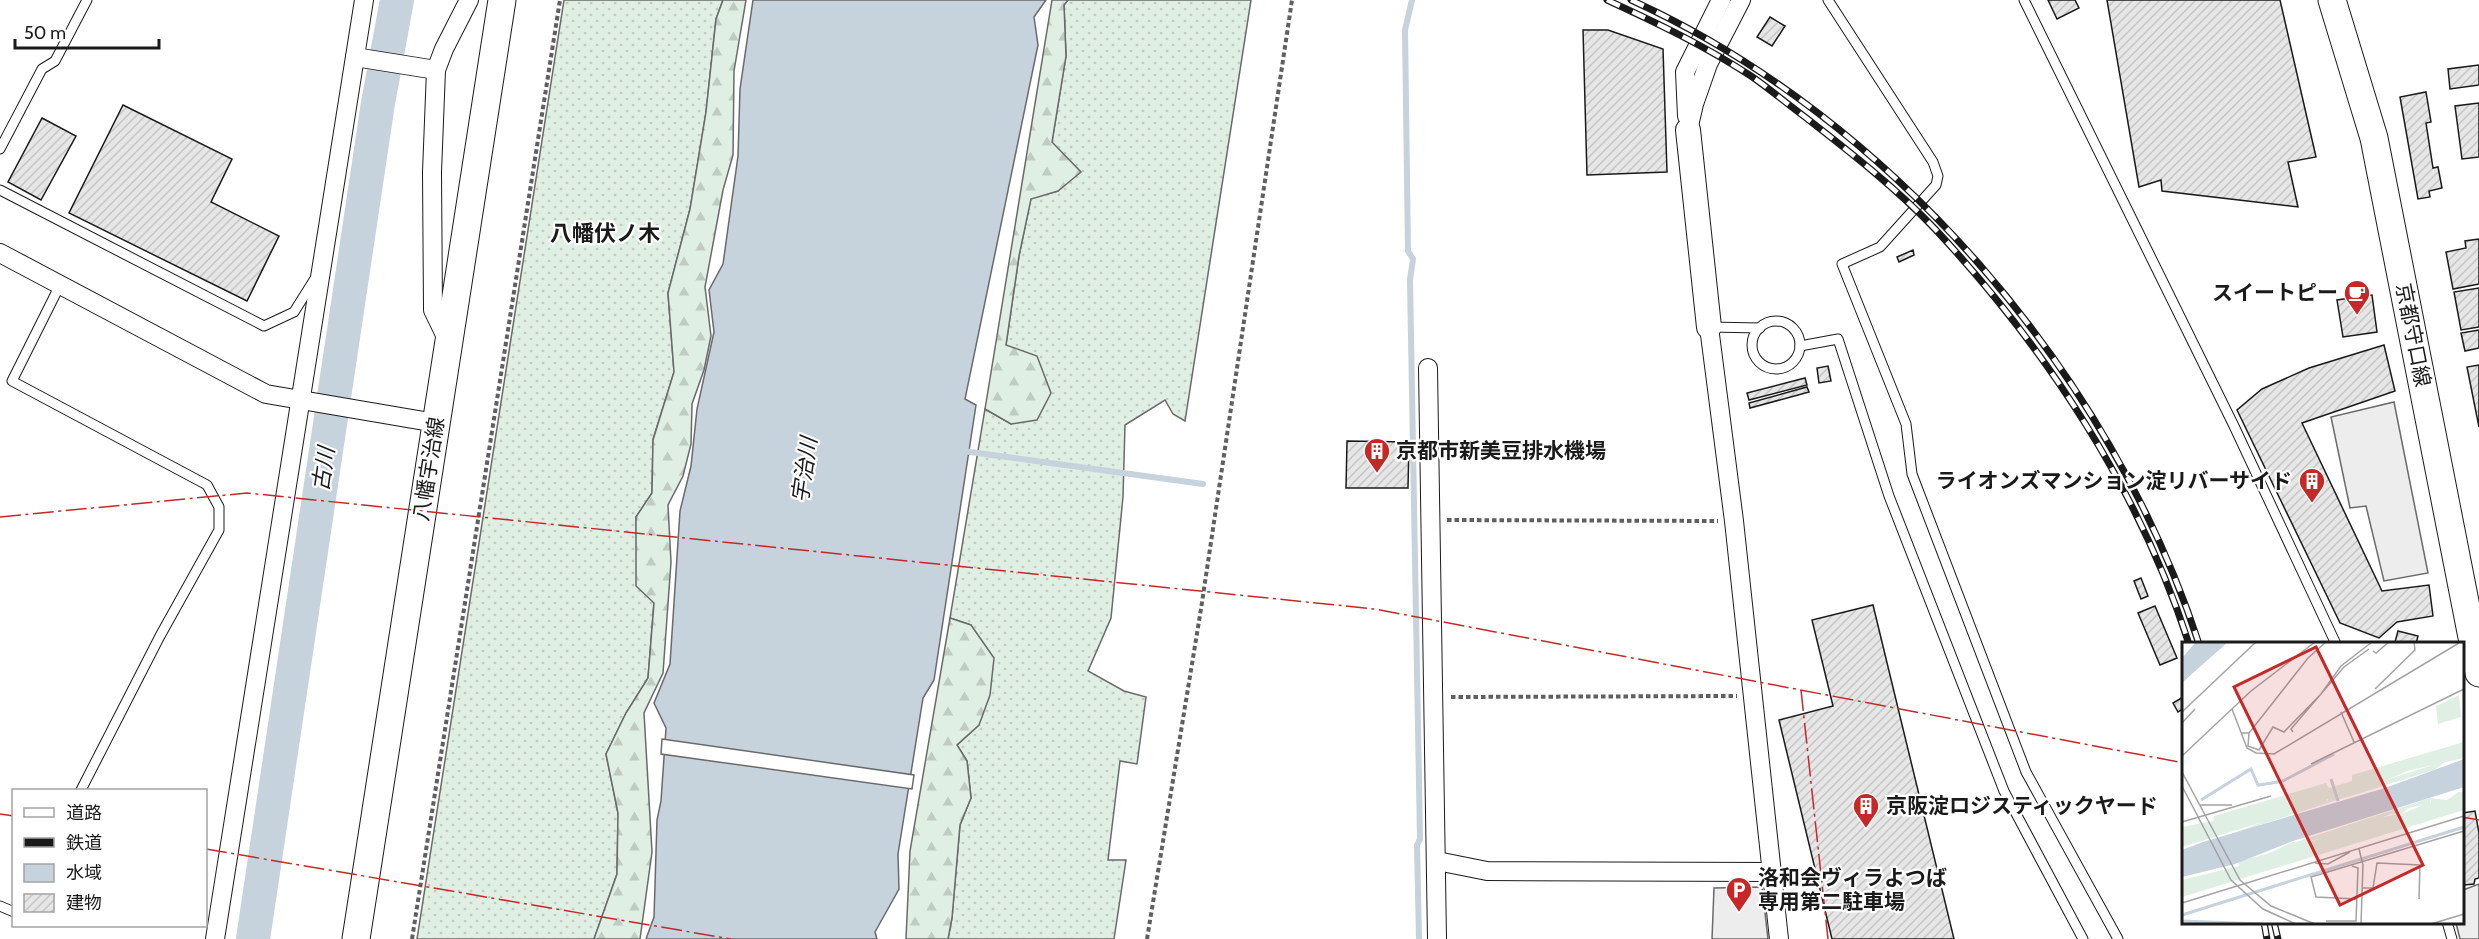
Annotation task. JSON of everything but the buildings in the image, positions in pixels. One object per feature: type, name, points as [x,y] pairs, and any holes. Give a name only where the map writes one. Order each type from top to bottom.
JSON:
[{"type":"main road","name":"八幡宇治線","points":[[356,939],[502,0]]},
{"type":"main road","name":"京都守口線","points":[[2332,0],[2374,138],[2479,673]]},
{"type":"street","points":[[216,939],[322,267],[363,58],[364,0]]},
{"type":"street","points":[[448,341],[433,310],[432,172],[436,70],[469,0]]},
{"type":"street","points":[[1721,0],[1685,72],[1684,92],[1709,327],[1734,520],[1779,939]]},
{"type":"street","points":[[1688,130],[1708,64],[1741,0]]},
{"type":"street","points":[[363,58],[436,70]]},
{"type":"street","points":[[0,253],[266,394],[436,423]]},
{"type":"street","points":[[1428,368],[1437,939]]},
{"type":"street","points":[[1437,861],[1487,871],[1772,872]]},
{"type":"lane","points":[[0,149],[42,69],[55,61],[87,0]]},
{"type":"lane","points":[[1828,0],[1933,162],[1938,176],[1936,185],[1880,247],[1842,264],[1906,424],[1912,474],[2026,772],[2118,939]]},
{"type":"lane","points":[[2024,0],[2224,405],[2335,642]]},
{"type":"lane","points":[[0,190],[264,326],[294,312],[322,267]]},
{"type":"lane","points":[[60,285],[12,381],[207,485],[219,507],[219,530],[160,636],[82,789]]},
{"type":"lane","points":[[1772,321],[1786,323],[1797,332],[1800,346],[1799,354],[1782,369],[1767,367],[1760,363],[1753,349],[1755,334],[1772,321]]},
{"type":"lane","points":[[1709,327],[1760,328]]},
{"type":"lane","points":[[1800,346],[1838,339],[1889,496],[2004,791],[2083,939]]},
{"type":"lane","points":[[2448,924],[2452,939]]},
{"type":"path","points":[[412,939],[560,0]]},
{"type":"path","points":[[1147,939],[1201,609],[1292,0]]},
{"type":"path","points":[[1431,520],[1734,520]]},
{"type":"path","points":[[1432,697],[1753,696]]},
{"type":"green space","points":[[564,0],[723,0],[716,19],[706,112],[690,209],[668,293],[674,372],[653,439],[652,493],[636,517],[637,548],[654,602],[648,678],[626,713],[606,754],[618,813],[617,874],[594,939],[417,939]]},
{"type":"green space","points":[[723,0],[746,0],[734,71],[733,155],[723,190],[705,287],[711,336],[704,370],[692,404],[691,444],[683,476],[668,505],[671,562],[663,673],[644,713],[652,852],[640,939],[594,939],[617,874],[618,813],[606,754],[626,713],[648,678],[654,603],[636,586],[636,517],[652,493],[653,440],[674,372],[668,293],[690,209],[706,112],[716,19]]},
{"type":"green space","points":[[1052,0],[1068,0],[1064,5],[1066,56],[1052,142],[1081,172],[1058,191],[1031,199],[1019,256],[1006,345],[1037,356],[1051,393],[1037,420],[1011,424],[985,409]]},
{"type":"green space","points":[[1068,0],[1251,0],[1185,421],[1173,414],[1165,400],[1125,425],[1123,497],[1111,618],[1088,671],[1124,691],[1146,697],[1137,764],[1120,761],[1108,860],[1126,860],[1114,939],[948,939],[960,825],[971,798],[967,761],[957,745],[979,725],[971,625],[950,618],[985,409],[1011,424],[1006,345],[1019,256],[1031,198],[1058,191],[1052,142],[1066,56],[1064,5]]},
{"type":"green space","points":[[950,618],[971,625],[994,658],[990,695],[979,725],[957,745],[967,761],[971,798],[960,825],[948,939],[906,939],[910,851]]},
{"type":"shaded area","points":[[2394,402],[2428,573],[2384,581],[2366,506],[2350,508],[2331,417]]},
{"type":"shaded area","points":[[2479,884],[2479,939],[2460,939],[2456,924],[2464,924],[2464,890]]},
{"type":"shaded area","name":"洛和会ヴィラよつば 専用第二駐車場","points":[[1762,887],[1768,939],[1712,939],[1714,888]]},
{"type":"water","name":"宇治川","points":[[753,0],[1046,0],[1034,17],[1038,45],[965,399],[976,405],[934,680],[923,698],[898,854],[899,889],[875,932],[877,939],[646,939],[654,917],[657,820],[661,801],[666,728],[654,703],[670,664],[680,511],[691,466],[697,409],[714,332],[709,290],[723,264],[738,156],[740,89]]},
{"type":"pier","points":[[662,739],[914,775],[912,789],[661,754]]},
{"type":"waterway","name":"古川","points":[[253,939],[378,103],[397,0]]},
{"type":"waterway","points":[[1412,0],[1405,30],[1408,251],[1413,259],[1410,280],[1420,839],[1417,845],[1419,939]]},
{"type":"waterway","points":[[963,451],[1203,484]]},
{"type":"railway","points":[[1607,0],[1680,35],[1751,76],[1872,171],[1935,229],[2014,322],[2085,423],[2144,530],[2188,642]]},
{"type":"railway","points":[[1631,0],[1726,50],[1817,112],[1902,184],[1979,265],[2049,352],[2110,446],[2160,543],[2198,642]]},
{"type":"railway","points":[[2264,924],[2267,939]]},
{"type":"railway","points":[[2274,924],[2278,939]]},
{"type":"power","points":[[0,517],[247,493],[1375,609],[2182,763]]},
{"type":"power","points":[[1801,690],[1828,939]]},
{"type":"power","points":[[0,814],[12,816]]},
{"type":"power","points":[[2464,817],[2479,820]]},
{"type":"power","points":[[207,849],[731,939]]},
{"type":"place","name":"スイートピー","points":[[2357,316]]},
{"type":"place","name":"京都市新美豆排水機場","points":[[1377,474]]},
{"type":"place","name":"ライオンズマンション淀リバーサイド","points":[[2312,504]]},
{"type":"place","name":"京阪淀ロジスティックヤード","points":[[1866,829]]},
{"type":"place","name":"洛和会ヴィラよつば 専用第二駐車場","points":[[1739,913]]},
{"type":"district","name":"八幡伏ノ木","points":[[605,233]]}]
